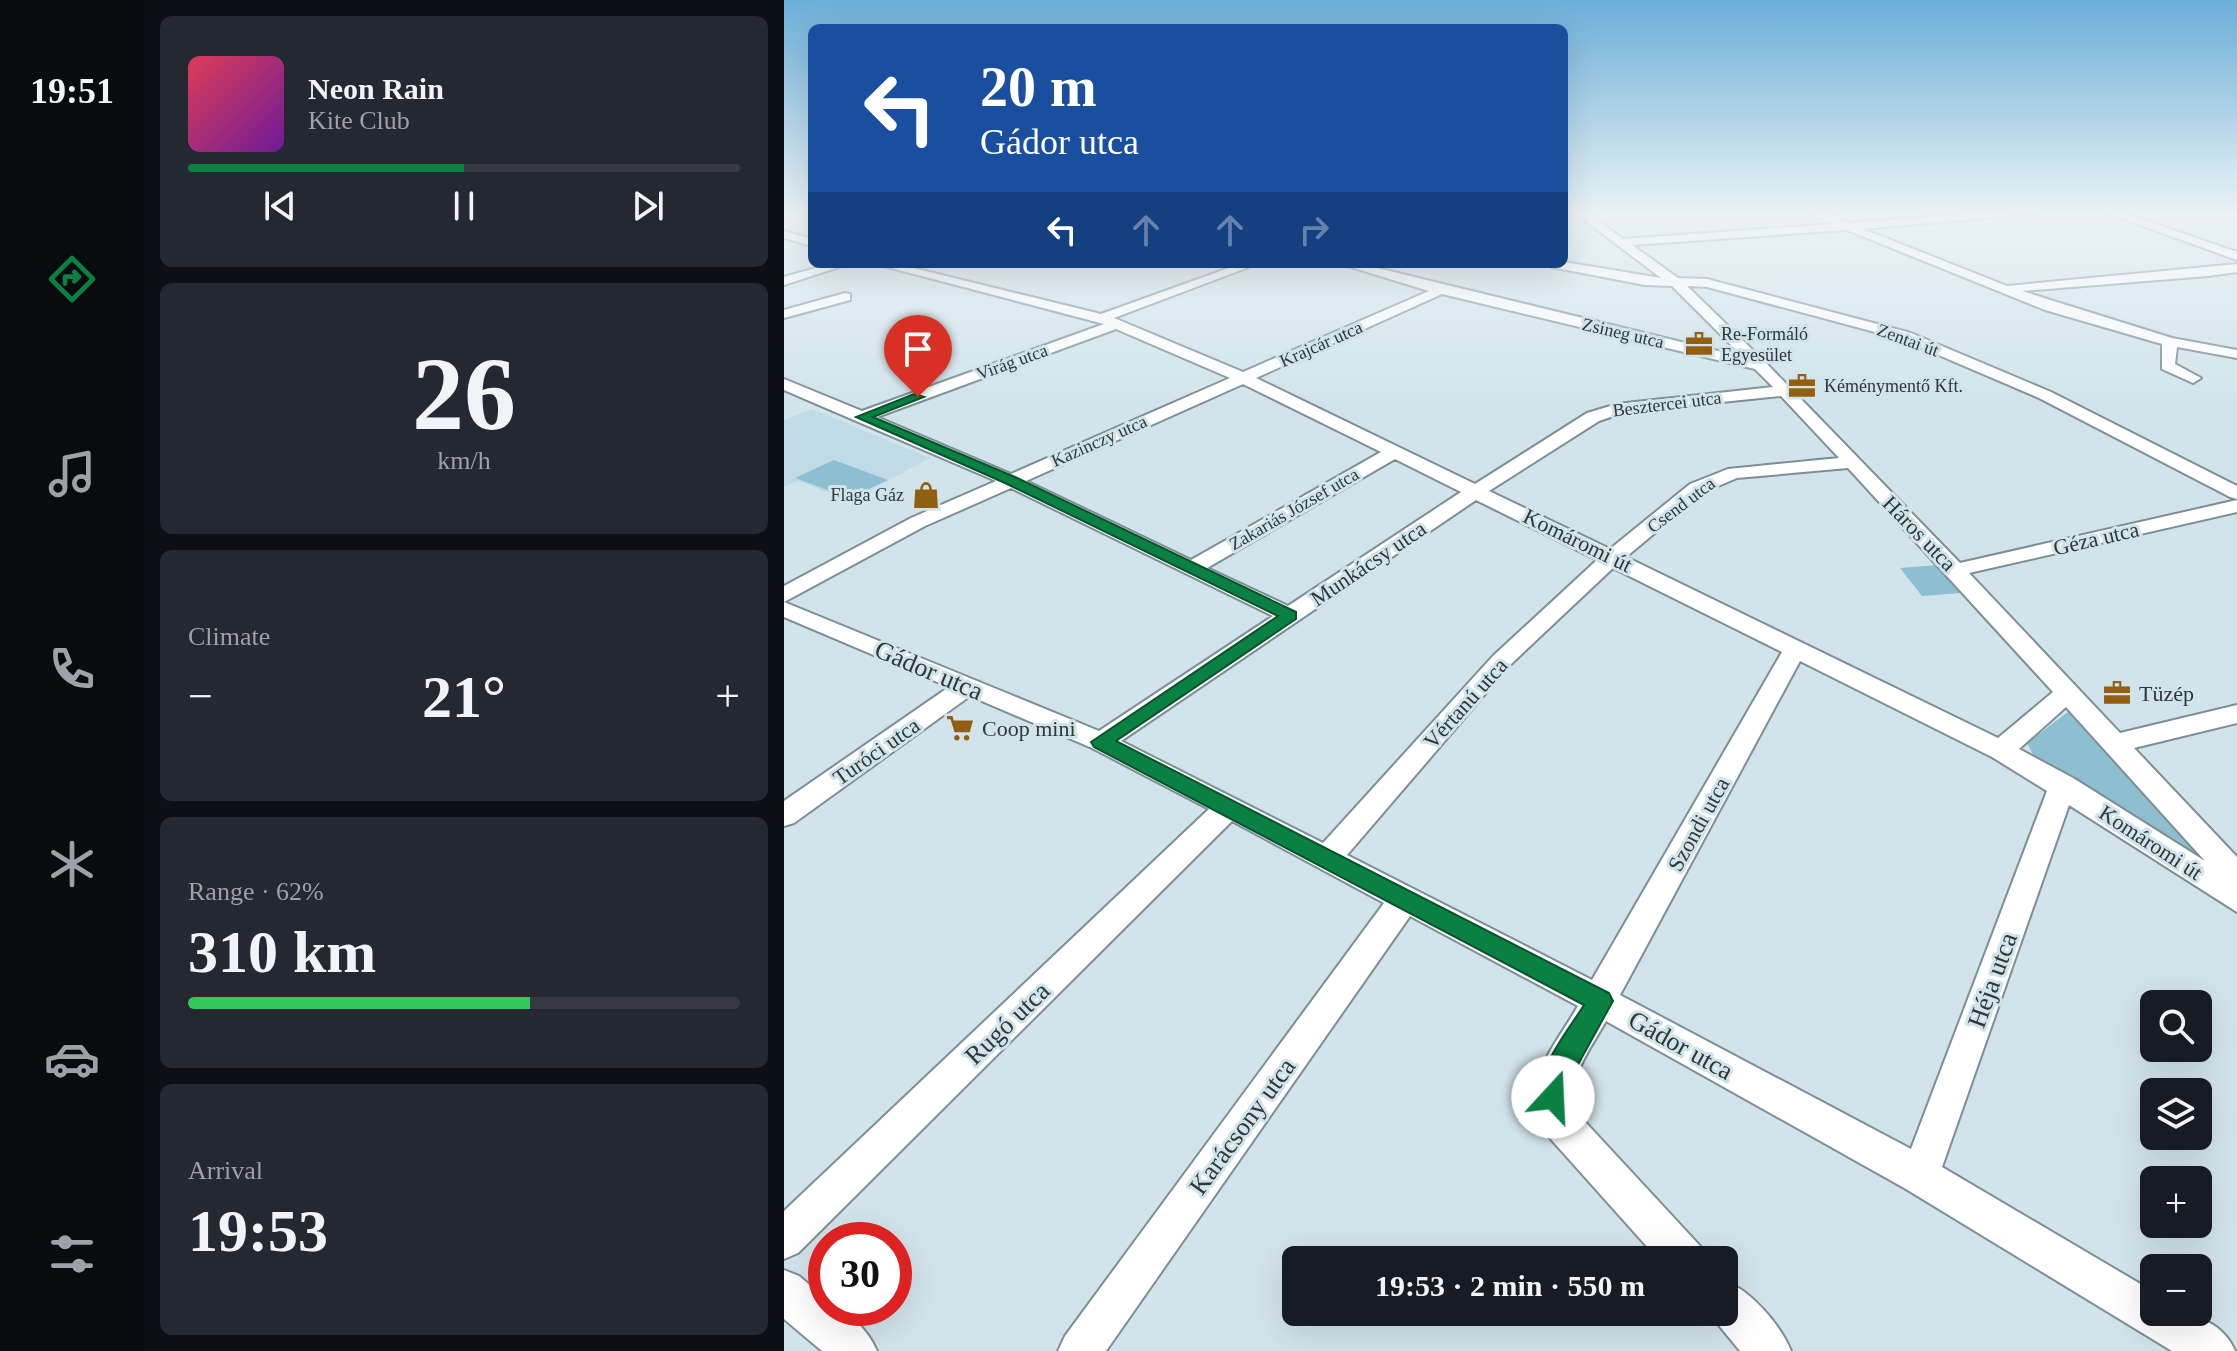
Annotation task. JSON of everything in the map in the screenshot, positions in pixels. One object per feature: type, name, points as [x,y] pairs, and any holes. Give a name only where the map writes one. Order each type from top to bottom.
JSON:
[{"type":"street","name":"Komáromi út","points":[[923,276],[1110,321],[1244,378],[2001,750],[2063,785],[2237,899]]},
{"type":"street","name":"Virág utca","points":[[862,417],[1221,276]]},
{"type":"street","name":"Zsineg utca","points":[[1391,276],[1761,366]]},
{"type":"street","name":"Zentai út","points":[[1615,276],[1707,283],[1906,336],[2045,395],[2237,493]]},
{"type":"street","name":"Háros utca","points":[[1666,276],[1761,366],[1955,570],[2237,877]]},
{"type":"street","points":[[1970,276],[2082,318],[2170,342],[2237,354]]},
{"type":"street","points":[[2005,290],[2074,282],[2186,276]]},
{"type":"street","name":"Krajcár utca","points":[[1244,378],[1441,290]]},
{"type":"street","points":[[784,314],[845,297]]},
{"type":"street","points":[[2170,342],[2167,366],[2193,378]]},
{"type":"street","name":"Kazinczy utca","points":[[784,595],[918,522],[1244,378]]},
{"type":"street","points":[[784,384],[1010,480],[1290,616]]},
{"type":"street","name":"Besztercei utca","points":[[1476,491],[1610,409],[1784,391]]},
{"type":"street","name":"Zakariás József utca","points":[[1193,567],[1396,451]]},
{"type":"street","name":"Csend utca","points":[[1613,557],[1709,480],[1734,473],[1852,462]]},
{"type":"street","name":"Munkácsy utca","points":[[1101,742],[1476,491]]},
{"type":"street","name":"Géza utca","points":[[1955,570],[2237,506]]},
{"type":"street","name":"Vértanú utca","points":[[1326,859],[1501,661],[1613,557]]},
{"type":"street","name":"Gádor utca","points":[[784,609],[1101,742],[1229,807],[1600,1001],[1920,1175],[2213,1351]]},
{"type":"street","name":"Szondi utca","points":[[1673,1246],[1562,1124],[1553,1097],[1557,1076],[1796,647]]},
{"type":"street","name":"Turóci utca","points":[[784,815],[968,686]]},
{"type":"street","points":[[2001,750],[2068,692]]},
{"type":"street","points":[[2116,743],[2237,714]]},
{"type":"street","name":"Héja utca","points":[[1920,1175],[2063,785]]},
{"type":"street","name":"Rugó utca","points":[[784,1239],[1229,807]]},
{"type":"street","name":"Karácsony utca","points":[[1080,1351],[1404,900]]},
{"type":"street","points":[[784,1291],[855,1351]]},
{"type":"street","points":[[1738,1317],[1769,1351]]},
{"type":"shaded area","points":[[812,409],[930,458],[850,501],[798,481],[784,487],[784,420]]},
{"type":"shaded area","points":[[834,460],[888,480],[849,498],[795,478]]},
{"type":"shaded area","points":[[1938,565],[1961,593],[1922,596],[1900,568]]},
{"type":"shaded area","points":[[2073,708],[2211,867],[2037,762],[2027,743]]},
{"type":"place","name":"Re-Formáló Egyesület","points":[[1699,344]]},
{"type":"place","name":"Kéménymentő Kft.","points":[[1802,386]]},
{"type":"place","name":"Flaga Gáz","points":[[926,495]]},
{"type":"place","name":"Tüzép","points":[[2117,693]]},
{"type":"place","name":"Coop mini","points":[[960,728]]},
{"type":"route","points":[[918,397],[862,417],[1010,480],[1290,616],[1101,742],[1600,1001],[1557,1076],[1553,1097]]}]
